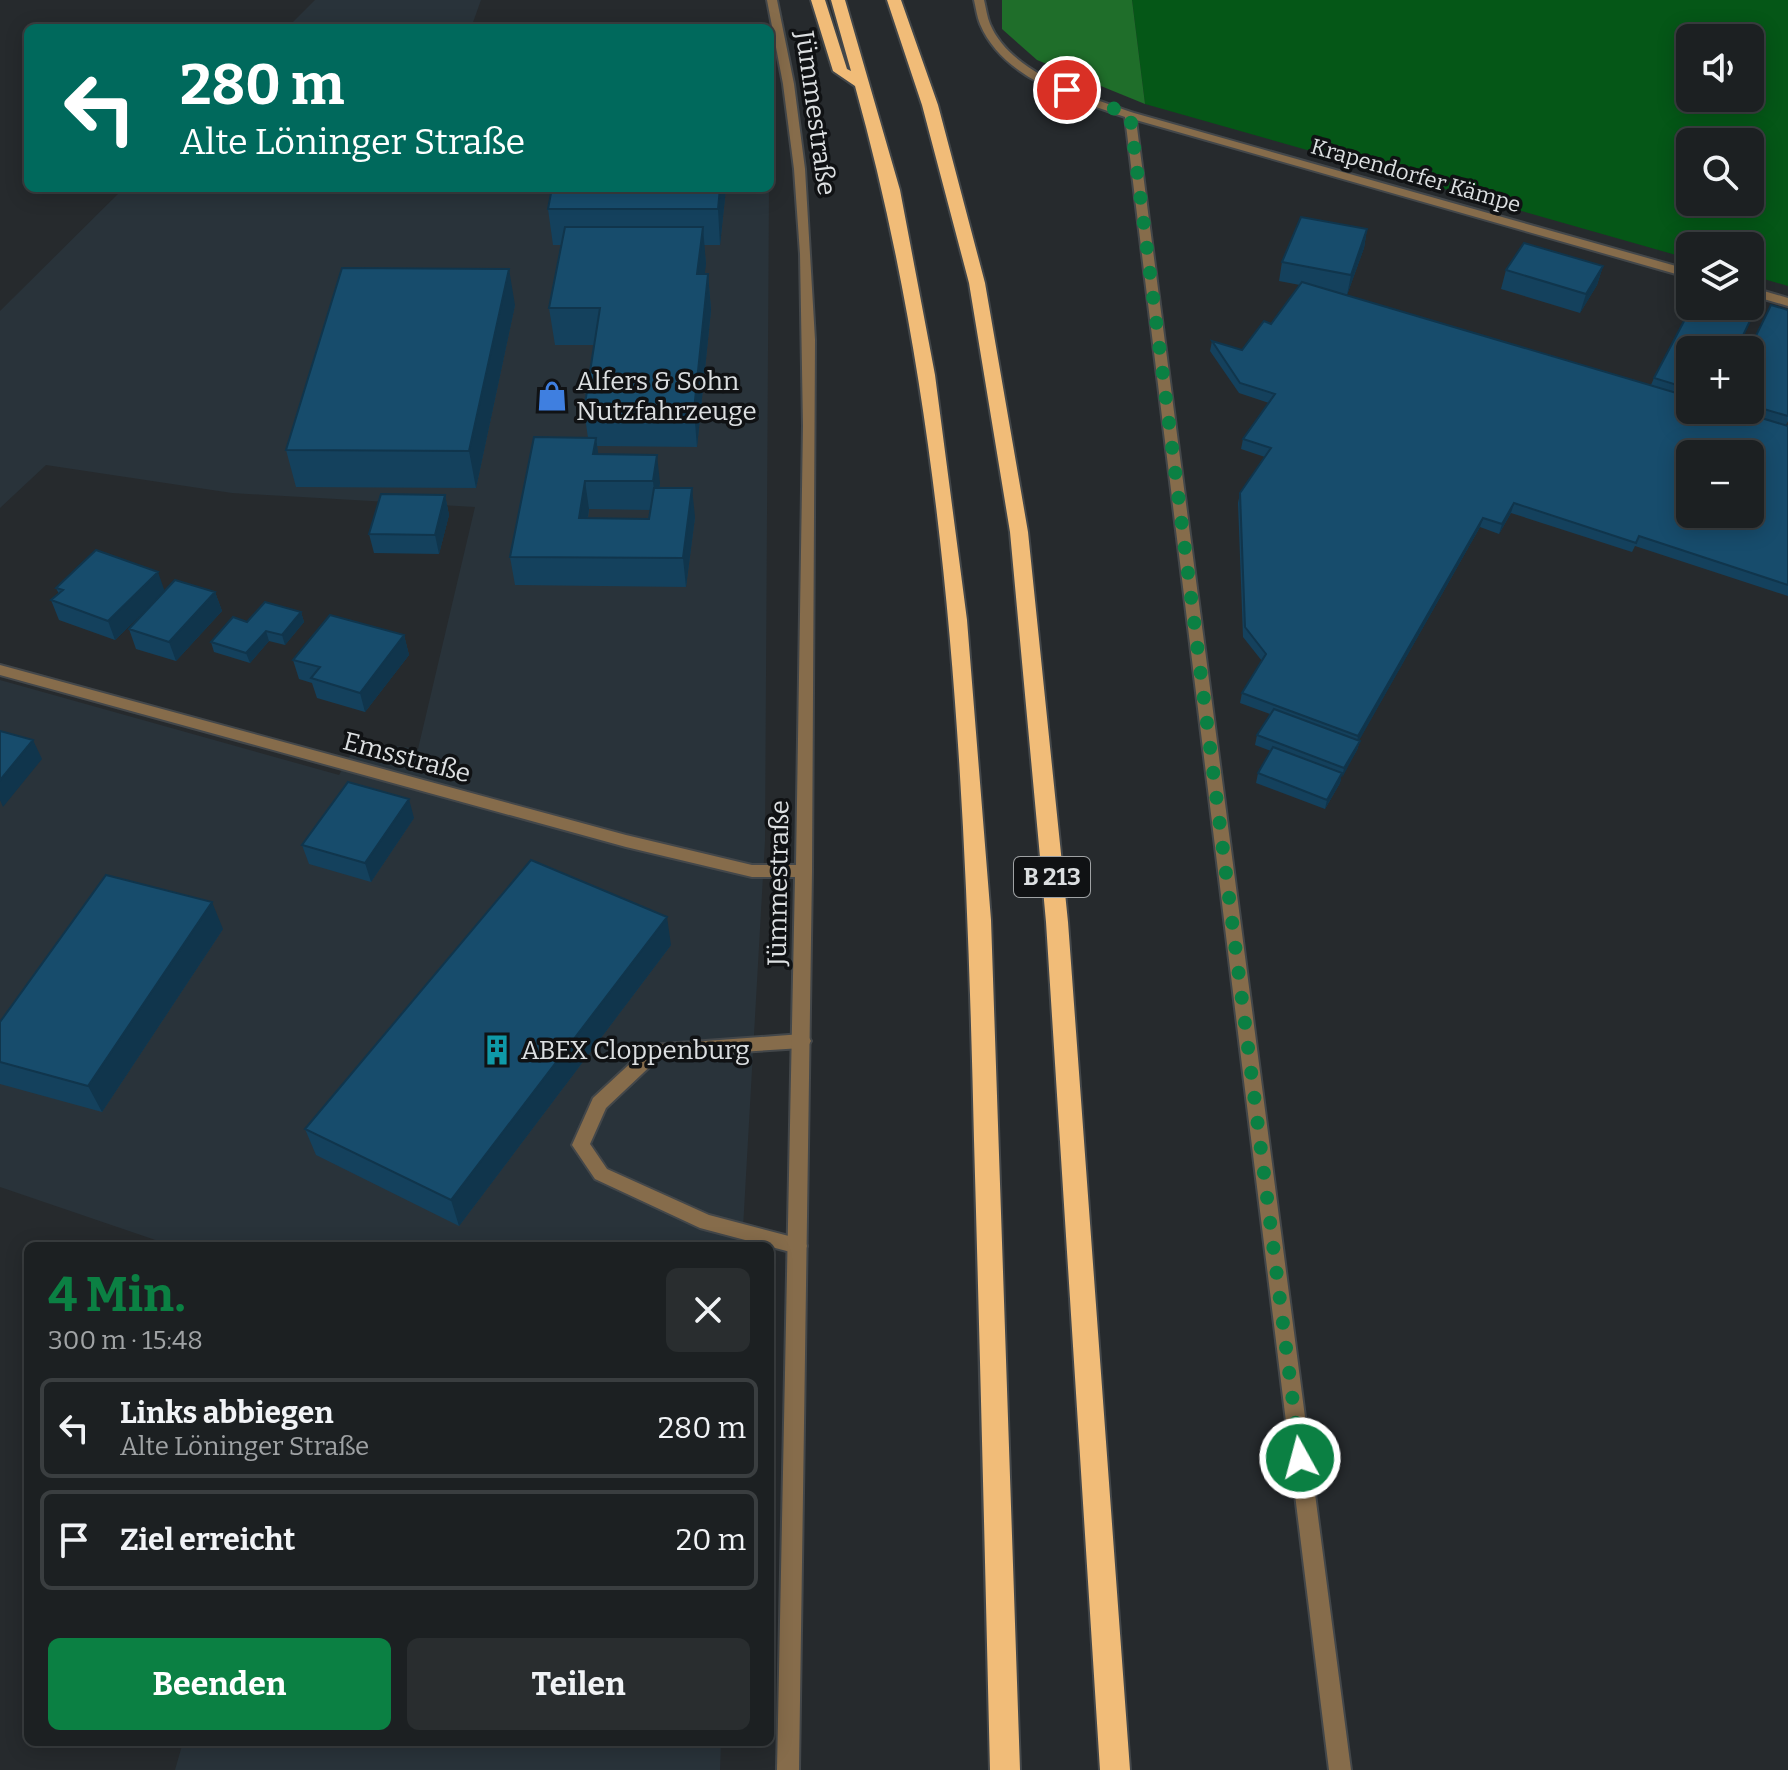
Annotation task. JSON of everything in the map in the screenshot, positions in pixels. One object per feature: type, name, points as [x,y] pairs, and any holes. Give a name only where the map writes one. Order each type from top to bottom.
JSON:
[{"type":"highway","points":[[818,0],[840,71],[865,86]]},
{"type":"highway","name":"B 213","points":[[838,0],[865,86],[892,190],[926,375],[957,620],[980,920],[1005,1770]]},
{"type":"highway","name":"B 213","points":[[894,0],[930,105],[977,283],[1019,532],[1057,922],[1115,1770]]},
{"type":"street","name":"Jümmestraße","points":[[772,0],[786,60],[809,266],[802,1041],[788,1770]]},
{"type":"street","name":"Krapendorfer Kämpe","points":[[979,0],[980,20],[1001,49],[1033,75],[1130,115],[1676,270]]},
{"type":"street","points":[[1130,115],[1340,1770]]},
{"type":"street","points":[[1764,295],[1788,302]]},
{"type":"street","name":"Emsstraße","points":[[0,670],[626,841],[752,871],[804,871]]},
{"type":"street","points":[[798,1246],[706,1222],[601,1174],[581,1145],[599,1103],[656,1050],[802,1041]]},
{"type":"shaded area","points":[[315,0],[481,0],[472,24],[291,24]]},
{"type":"shaded area","points":[[120,192],[769,192],[765,841],[742,1242],[161,1242],[0,1187],[0,680],[339,775],[358,741],[418,749],[475,507],[232,493],[46,465],[0,508],[0,311]]},
{"type":"shaded area","points":[[182,1746],[721,1746],[720,1770],[175,1770]]},
{"type":"green space","points":[[1002,0],[1132,0],[1145,104],[1037,60],[1002,29]]},
{"type":"green space","points":[[1132,0],[1788,0],[1788,286],[1764,279],[1764,232],[1676,232],[1676,255],[1145,104]]},
{"type":"building","points":[[551,192],[720,192],[718,209],[548,209]]},
{"type":"building","points":[[1301,217],[1367,229],[1351,275],[1282,262]]},
{"type":"building","points":[[565,227],[703,227],[697,274],[708,274],[694,410],[584,410],[600,308],[549,308]]},
{"type":"building","points":[[1524,243],[1603,266],[1586,294],[1506,270]]},
{"type":"building","points":[[342,268],[509,269],[469,451],[286,450]]},
{"type":"building","points":[[1302,282],[1676,393],[1676,424],[1764,424],[1764,419],[1788,426],[1788,585],[1639,536],[1636,543],[1514,503],[1502,524],[1483,518],[1358,736],[1242,693],[1266,654],[1245,627],[1240,493],[1271,448],[1243,439],[1275,394],[1240,383],[1212,341],[1242,350],[1264,321],[1271,324]]},
{"type":"building","points":[[1771,305],[1788,310],[1788,416],[1764,409],[1764,336],[1756,336]]},
{"type":"building","points":[[1685,320],[1750,320],[1743,336],[1676,336]]},
{"type":"building","points":[[1676,336],[1676,385],[1654,378]]},
{"type":"building","points":[[534,437],[596,438],[593,454],[657,455],[653,481],[585,481],[579,518],[649,519],[654,488],[692,488],[683,558],[510,557]]},
{"type":"building","points":[[381,494],[445,495],[435,535],[369,534]]},
{"type":"building","points":[[96,550],[158,572],[108,621],[51,600],[63,590],[56,588]]},
{"type":"building","points":[[175,580],[215,592],[169,642],[129,629]]},
{"type":"building","points":[[265,602],[301,612],[282,635],[266,631],[246,653],[211,642],[233,617],[247,622]]},
{"type":"building","points":[[330,615],[404,635],[360,693],[311,678],[320,667],[293,660]]},
{"type":"building","points":[[1274,709],[1360,741],[1344,768],[1257,735]]},
{"type":"building","points":[[0,731],[33,740],[0,780]]},
{"type":"building","points":[[1273,747],[1342,773],[1327,800],[1258,773]]},
{"type":"building","points":[[348,782],[409,799],[365,863],[302,845]]},
{"type":"building","name":"ABEX Cloppenburg","points":[[531,860],[667,917],[451,1200],[305,1129]]},
{"type":"building","points":[[106,875],[212,902],[88,1086],[0,1062],[0,1022]]},
{"type":"place","name":"Alfers & Sohn Nutzfahrzeuge","points":[[552,396]]},
{"type":"place","name":"ABEX Cloppenburg","points":[[497,1050]]},
{"type":"route","points":[[1067,90],[1130,115],[1300,1458]]}]
